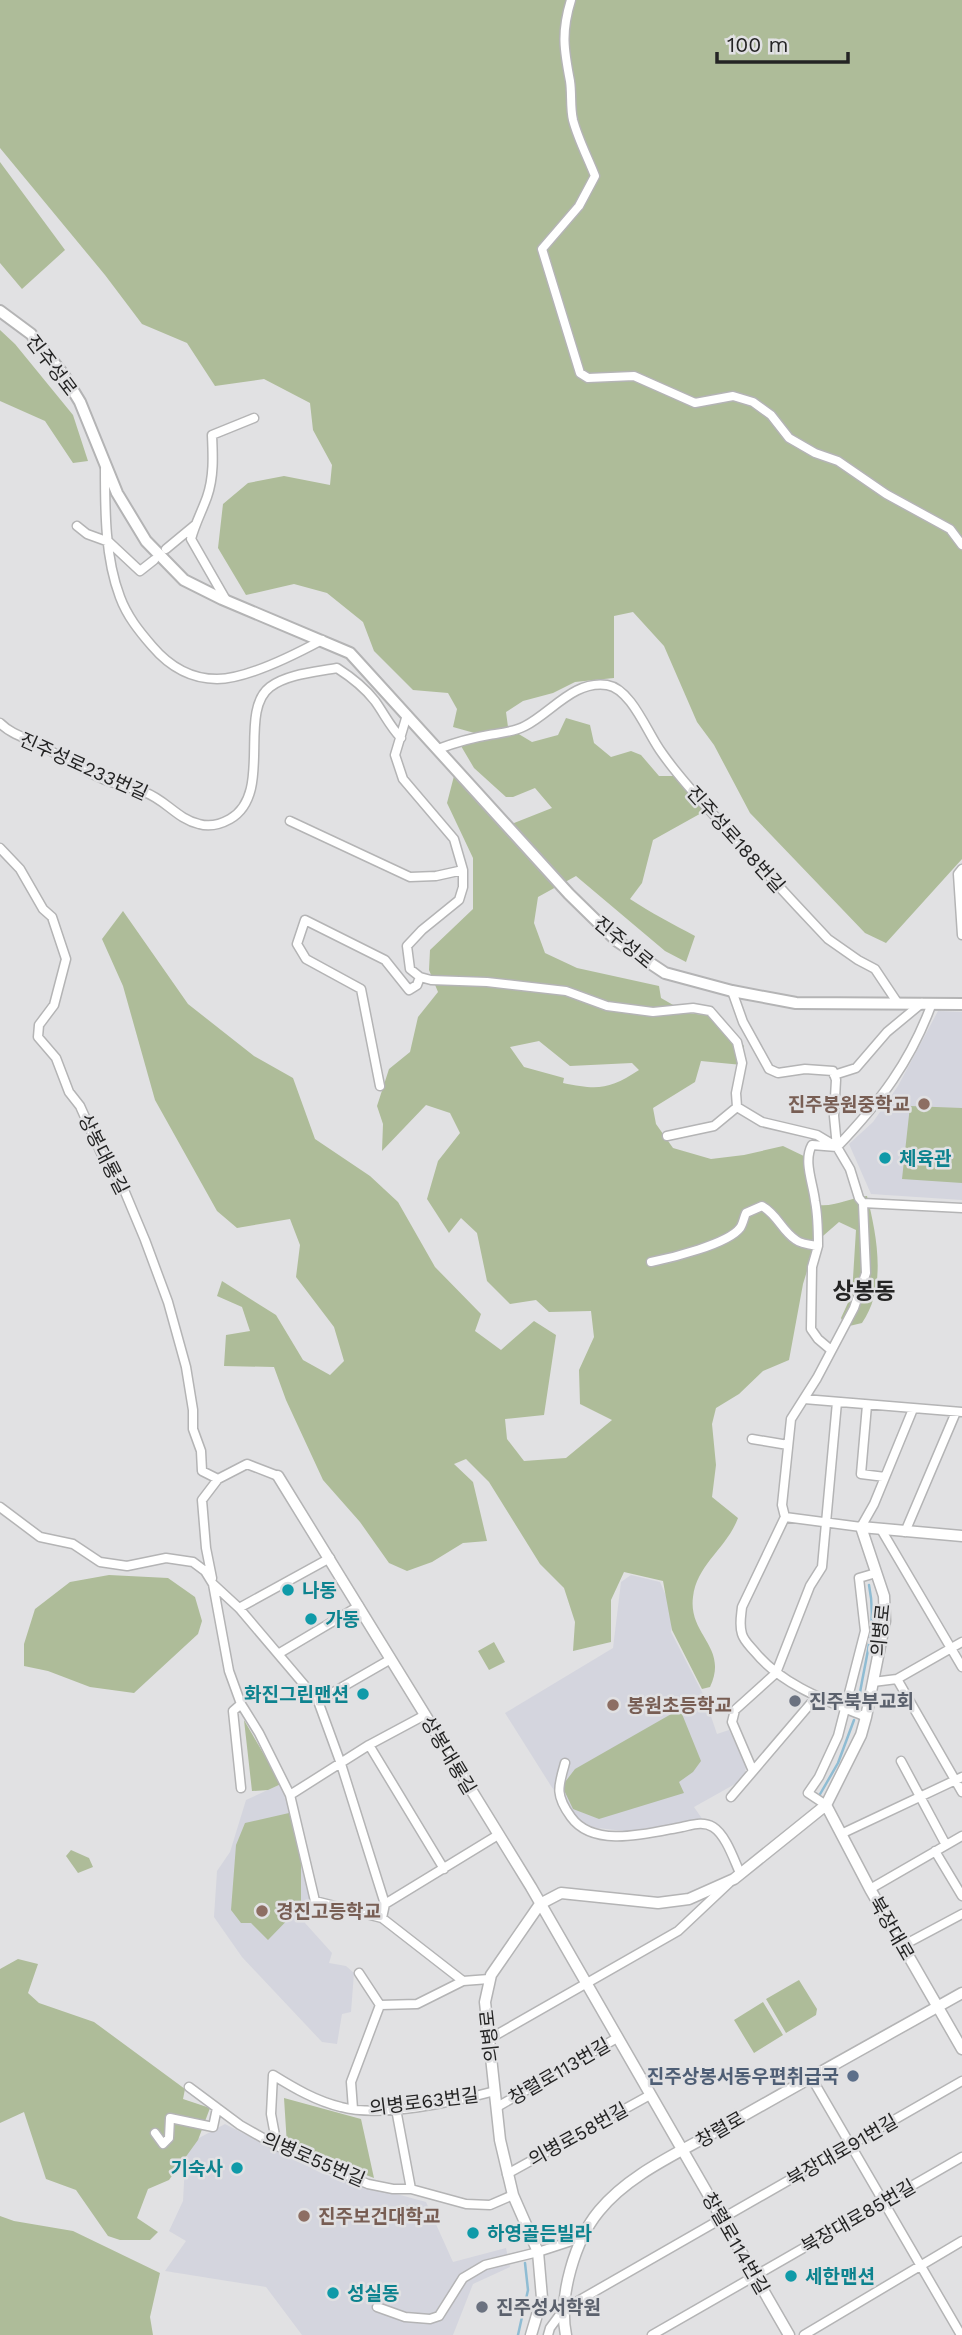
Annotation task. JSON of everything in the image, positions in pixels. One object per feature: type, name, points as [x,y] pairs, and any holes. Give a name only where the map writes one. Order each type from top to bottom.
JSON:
[{"type":"main road","name":"진주성로","points":[[0,310],[31,334],[63,374],[80,402],[117,494],[146,541],[184,580],[350,653],[569,894],[617,941],[665,973],[732,991],[796,1003],[962,1004]]},
{"type":"street","points":[[571,0],[565,20],[565,63],[570,82],[573,120],[595,176],[579,206],[542,249],[580,373],[588,378],[634,376],[695,403],[733,396],[753,402],[771,415],[789,438],[815,453],[838,461],[886,494],[950,529],[962,545]]},
{"type":"street","points":[[226,600],[191,539],[208,495],[213,465],[212,435],[254,418]]},
{"type":"street","name":"진주성로","points":[[105,469],[109,542],[120,596],[134,625],[173,668],[193,676],[218,679],[242,674],[295,655],[322,640]]},
{"type":"street","points":[[77,526],[87,534],[109,542],[140,571],[155,561]]},
{"type":"street","points":[[166,550],[195,526]]},
{"type":"street","name":"진주성로233번길","points":[[0,723],[10,733],[34,742],[104,779],[152,794],[177,815],[201,825],[221,823],[241,813],[246,805],[255,751],[257,706],[269,687],[289,679],[337,668],[353,678],[401,737]]},
{"type":"street","name":"진주성로188번길","points":[[438,749],[524,726],[553,709],[580,687],[610,685],[623,692],[648,728],[651,739],[676,772],[828,939],[858,960],[875,968],[897,1002]]},
{"type":"street","points":[[407,715],[395,755],[404,779],[454,839],[463,870],[463,887],[459,900],[407,946],[410,970],[430,980],[487,982],[566,991],[607,1006],[653,1012],[693,1008],[710,1011],[737,1042],[741,1063],[736,1093],[737,1107]]},
{"type":"street","points":[[290,821],[410,877],[436,876],[463,870]]},
{"type":"street","name":"상봉대룡길","points":[[0,848],[20,869],[43,909],[52,917],[62,942],[66,959],[60,986],[54,1005],[39,1025],[38,1037],[56,1058],[69,1092],[80,1106],[101,1153],[122,1185],[145,1240],[168,1301],[186,1367],[193,1429],[201,1451],[202,1471],[218,1479],[247,1464],[278,1476],[540,1903],[617,2038]]},
{"type":"street","points":[[962,869],[958,874],[962,934]]},
{"type":"street","points":[[380,1086],[361,989],[306,959],[297,944],[305,920],[385,960],[409,990],[418,985],[420,976]]},
{"type":"street","points":[[732,991],[743,1022],[769,1069],[778,1073],[805,1069],[833,1070],[837,1147],[850,1169],[863,1203],[866,1273],[854,1308],[791,1419],[782,1505],[785,1517],[742,1607],[742,1637],[776,1673],[817,1696],[866,1717]]},
{"type":"street","points":[[834,1075],[856,1068],[878,1041],[927,1003]]},
{"type":"street","points":[[837,1147],[871,1112],[897,1076],[920,1036],[927,1003]]},
{"type":"street","points":[[737,1107],[762,1122],[817,1135],[837,1147]]},
{"type":"street","points":[[667,1136],[714,1126],[737,1107]]},
{"type":"street","points":[[831,1350],[811,1329],[812,1267],[818,1246],[818,1225],[808,1165],[812,1145],[837,1147]]},
{"type":"street","points":[[863,1203],[962,1208]]},
{"type":"street","points":[[651,1262],[702,1248],[729,1237],[740,1228],[746,1213],[762,1206],[774,1213],[782,1227],[797,1242],[818,1246]]},
{"type":"street","points":[[804,1399],[959,1412],[905,1532]]},
{"type":"street","points":[[753,1771],[732,1723],[735,1710],[776,1673],[810,1586],[822,1567],[837,1402]]},
{"type":"street","points":[[867,1405],[861,1474],[885,1477]]},
{"type":"street","points":[[861,1527],[874,1504],[913,1409]]},
{"type":"street","points":[[752,1439],[788,1445]]},
{"type":"street","points":[[218,1479],[202,1500],[206,1548],[229,1671],[241,1704],[290,1795],[315,1901],[382,1918],[463,1981]]},
{"type":"street","points":[[0,1507],[40,1537],[73,1544],[100,1562],[127,1566],[166,1559],[193,1562],[205,1570],[213,1584],[239,1608],[318,1701],[385,1904],[382,1918]]},
{"type":"street","points":[[785,1517],[882,1531],[962,1536]]},
{"type":"street","name":"의병로","points":[[489,2039],[678,1931],[737,1876],[826,1805],[861,1735],[885,1621],[884,1596],[861,1527]]},
{"type":"street","points":[[882,1531],[962,1667]]},
{"type":"street","points":[[239,1608],[330,1558]]},
{"type":"street","name":"의병로","points":[[826,1805],[808,1793],[831,1754],[865,1631],[859,1578],[876,1573]]},
{"type":"street","points":[[278,1654],[359,1606]]},
{"type":"street","points":[[873,1682],[897,1679],[962,1642]]},
{"type":"street","points":[[318,1701],[391,1659]]},
{"type":"street","points":[[897,1679],[959,1779],[962,1792]]},
{"type":"street","points":[[731,1797],[817,1696]]},
{"type":"street","points":[[241,1704],[233,1711],[241,1788]]},
{"type":"street","points":[[290,1795],[369,1745],[425,1715]]},
{"type":"street","points":[[369,1745],[443,1869]]},
{"type":"street","points":[[901,1761],[946,1845]]},
{"type":"street","points":[[565,1763],[558,1791],[564,1807],[575,1823],[584,1830],[595,1835],[637,1835],[703,1824],[713,1827],[720,1834],[737,1876]]},
{"type":"street","points":[[841,1834],[959,1779]]},
{"type":"street","name":"북장대로","points":[[826,1805],[902,1947],[962,2049]]},
{"type":"street","points":[[385,1904],[498,1835]]},
{"type":"street","points":[[870,1889],[962,1836]]},
{"type":"street","points":[[935,1851],[962,1896]]},
{"type":"street","name":"의병로","points":[[531,2335],[542,2298],[538,2252],[513,2195],[500,2140],[485,2002],[489,1979],[540,1903],[561,1894],[658,1903],[690,1899],[737,1876]]},
{"type":"street","points":[[902,1947],[962,1914]]},
{"type":"street","points":[[359,1973],[380,2005],[417,2004],[463,1981],[489,1979]]},
{"type":"street","name":"창렬로","points":[[566,2335],[564,2309],[575,2253],[600,2210],[616,2193],[682,2151],[962,1993]]},
{"type":"street","name":"의병로63번길","points":[[353,2109],[351,2082],[380,2005]]},
{"type":"street","name":"창렬로113번길","points":[[497,2107],[617,2038],[682,2151]]},
{"type":"street","name":"의병로63번길","points":[[277,2146],[271,2114],[273,2075],[313,2098],[353,2109],[396,2109],[495,2091]]},
{"type":"street","points":[[811,2077],[961,2335]]},
{"type":"street","name":"북장대로91번길","points":[[564,2309],[962,2081]]},
{"type":"street","name":"의병로55번길","points":[[189,2087],[277,2146],[368,2183],[393,2189],[411,2189],[466,2204],[490,2205],[513,2195]]},
{"type":"street","name":"의병로58번길","points":[[508,2174],[650,2095]]},
{"type":"street","points":[[155,2133],[163,2144],[169,2138],[170,2118],[213,2127],[217,2108]]},
{"type":"street","points":[[396,2109],[411,2189]]},
{"type":"street","name":"창렬로114번길","points":[[682,2151],[789,2335]]},
{"type":"street","name":"북장대로85번길","points":[[652,2335],[962,2157]]},
{"type":"street","points":[[377,2307],[405,2317],[430,2319],[439,2316],[463,2278],[485,2265],[582,2238]]},
{"type":"street","points":[[804,2335],[962,2241]]},
{"type":"street","points":[[548,2335],[564,2309]]},
{"type":"shaded area","name":"진주봉원중학교","points":[[938,1011],[962,1012],[962,1200],[871,1194],[849,1144],[873,1122],[898,1086]]},
{"type":"shaded area","name":"봉원초등학교","points":[[631,1575],[660,1582],[673,1612],[671,1632],[704,1696],[717,1734],[729,1730],[746,1766],[744,1779],[694,1807],[703,1820],[634,1832],[579,1823],[551,1786],[505,1713],[613,1648],[621,1582]]},
{"type":"shaded area","name":"경진고등학교","points":[[281,1784],[300,1845],[311,1906],[305,1923],[332,1953],[329,1963],[346,1966],[354,1973],[351,2012],[342,2014],[337,2044],[322,2042],[242,1957],[214,1917],[217,1871],[230,1852],[246,1800]]},
{"type":"shaded area","name":"진주보건대학교","points":[[225,2124],[323,2174],[426,2202],[453,2262],[506,2248],[510,2267],[473,2284],[453,2335],[302,2335],[266,2287],[165,2271],[186,2241],[169,2231],[183,2201],[186,2145]]},
{"type":"green space","points":[[0,0],[962,0],[962,859],[886,943],[865,933],[750,813],[714,745],[697,722],[664,646],[633,612],[614,616],[614,678],[575,682],[553,693],[523,701],[506,712],[508,727],[478,734],[453,727],[457,709],[448,693],[413,690],[374,651],[363,622],[327,593],[294,584],[246,595],[218,548],[223,504],[248,483],[284,476],[330,485],[332,465],[313,430],[310,403],[264,379],[215,386],[187,343],[142,324],[0,148]]},
{"type":"green space","points":[[0,162],[65,250],[22,289],[0,263]]},
{"type":"green space","points":[[0,330],[15,344],[73,415],[88,461],[73,463],[45,421],[0,401]]},
{"type":"green space","points":[[566,718],[590,725],[594,743],[611,757],[631,751],[641,755],[659,776],[673,776],[705,811],[653,840],[642,883],[630,899],[695,936],[686,962],[665,951],[576,876],[538,897],[534,923],[545,953],[577,968],[659,986],[661,998],[687,1013],[715,1016],[744,1046],[742,1065],[701,1061],[695,1082],[653,1108],[656,1124],[673,1148],[711,1159],[783,1146],[810,1159],[813,1204],[833,1204],[867,1196],[874,1228],[878,1261],[875,1294],[862,1323],[845,1327],[841,1318],[852,1294],[856,1230],[839,1222],[816,1242],[803,1284],[789,1360],[763,1371],[739,1394],[716,1408],[712,1424],[716,1465],[712,1497],[738,1518],[700,1575],[693,1597],[696,1621],[715,1661],[715,1673],[710,1687],[702,1689],[672,1630],[663,1581],[624,1572],[611,1600],[611,1642],[573,1651],[575,1622],[564,1588],[540,1564],[489,1482],[466,1459],[454,1464],[473,1482],[487,1541],[463,1543],[432,1562],[407,1571],[389,1563],[360,1522],[323,1480],[286,1400],[274,1367],[224,1366],[226,1335],[250,1331],[242,1307],[217,1296],[222,1281],[276,1315],[303,1360],[330,1375],[344,1361],[334,1327],[296,1277],[300,1245],[290,1219],[237,1228],[217,1211],[155,1100],[123,986],[102,939],[123,911],[188,1004],[254,1056],[293,1078],[315,1139],[370,1176],[398,1202],[435,1267],[481,1314],[475,1331],[501,1350],[534,1321],[556,1335],[544,1415],[505,1419],[507,1439],[524,1461],[566,1458],[612,1420],[580,1404],[579,1370],[594,1337],[591,1311],[549,1312],[536,1300],[510,1304],[487,1281],[477,1233],[461,1218],[449,1233],[427,1199],[438,1161],[460,1133],[450,1113],[426,1105],[382,1151],[383,1124],[377,1106],[389,1069],[410,1052],[418,1017],[438,992],[429,970],[430,950],[473,909],[473,858],[447,803],[454,776],[509,825],[552,808],[535,788],[506,797],[474,768],[461,746],[517,733],[532,742],[558,735]],"holes":[[[539,1041],[570,1066],[632,1063],[639,1070],[602,1087],[563,1083],[564,1078],[524,1067],[510,1047]]]},
{"type":"green space","points":[[910,1106],[962,1108],[962,1183],[902,1179]]},
{"type":"green space","points":[[109,1575],[168,1578],[195,1597],[202,1621],[198,1634],[134,1693],[90,1687],[48,1671],[24,1666],[24,1644],[35,1609],[70,1582]]},
{"type":"green space","points":[[494,1642],[505,1662],[489,1670],[478,1651]]},
{"type":"green space","points":[[680,1709],[701,1761],[693,1772],[679,1782],[684,1793],[599,1819],[573,1809],[562,1786],[575,1769]]},
{"type":"green space","points":[[244,1720],[281,1784],[268,1790],[252,1791]]},
{"type":"green space","points":[[289,1813],[301,1856],[301,1906],[268,1940],[251,1923],[241,1923],[231,1910],[236,1845],[245,1823]]},
{"type":"green space","points":[[71,1850],[89,1858],[93,1867],[78,1873],[66,1856]]},
{"type":"green space","points":[[18,1959],[38,1964],[28,1993],[39,2003],[94,2022],[185,2089],[183,2099],[210,2108],[198,2140],[169,2180],[148,2189],[137,2218],[158,2232],[150,2240],[120,2240],[108,2236],[76,2190],[46,2179],[24,2112],[0,2123],[0,1969]]},
{"type":"green space","points":[[799,1980],[817,2009],[816,2015],[786,2033],[766,1999]]},
{"type":"green space","points":[[763,2002],[783,2035],[754,2053],[734,2020]]},
{"type":"green space","points":[[284,2098],[361,2119],[374,2178],[287,2145]]},
{"type":"green space","points":[[0,2216],[73,2231],[160,2273],[150,2317],[153,2335],[0,2335]]},
{"type":"waterway","points":[[858,1706],[871,1631],[869,1585]]},
{"type":"waterway","points":[[819,1796],[838,1763],[854,1720]]},
{"type":"waterway","points":[[518,2335],[528,2290],[525,2263]]},
{"type":"place","name":"진주봉원중학교","points":[[924,1104]]},
{"type":"place","name":"체육관","points":[[885,1158]]},
{"type":"place","name":"나동","points":[[288,1590]]},
{"type":"place","name":"가동","points":[[311,1619]]},
{"type":"place","name":"화진그린맨션","points":[[363,1694]]},
{"type":"place","name":"진주북부교회","points":[[795,1701]]},
{"type":"place","name":"봉원초등학교","points":[[613,1705]]},
{"type":"place","name":"경진고등학교","points":[[262,1911]]},
{"type":"place","name":"진주상봉서동우편취급국","points":[[853,2076]]},
{"type":"place","name":"기숙사","points":[[237,2168]]},
{"type":"place","name":"진주보건대학교","points":[[304,2216]]},
{"type":"place","name":"하영골든빌라","points":[[473,2233]]},
{"type":"place","name":"세한맨션","points":[[791,2276]]},
{"type":"place","name":"성실동","points":[[333,2293]]},
{"type":"place","name":"진주성서학원","points":[[482,2307]]},
{"type":"district","name":"상봉동","points":[[864,1291]]}]
